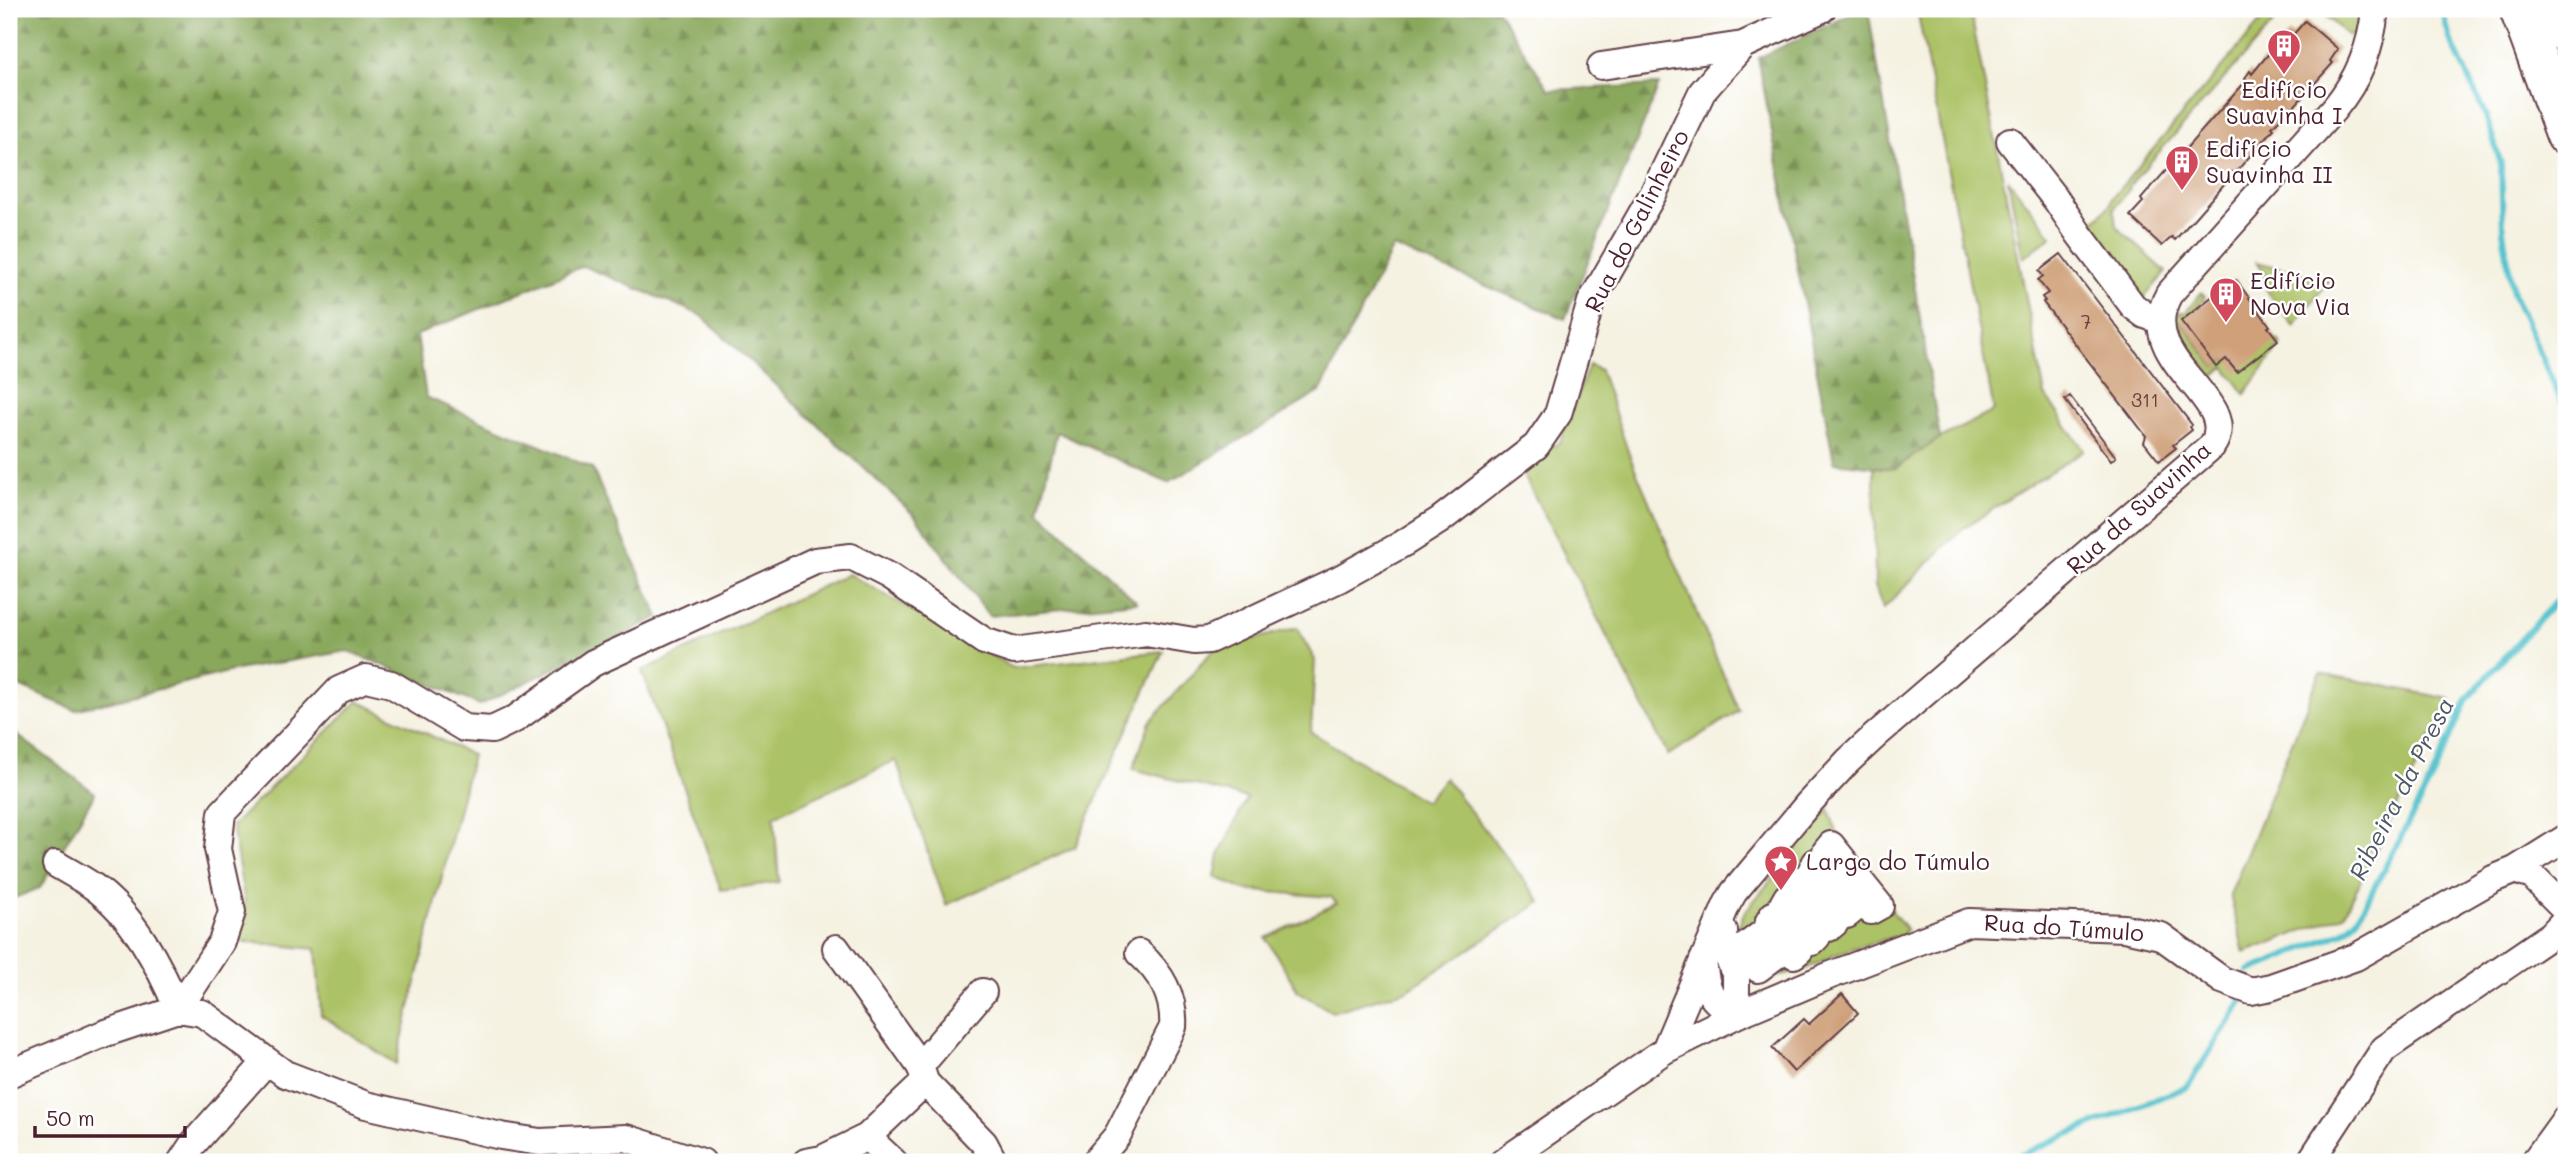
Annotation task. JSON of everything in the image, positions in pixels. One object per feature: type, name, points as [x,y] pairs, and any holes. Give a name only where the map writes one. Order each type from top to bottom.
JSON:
[{"type":"highway","points":[[2519,9],[2566,136]]},
{"type":"highway","points":[[2558,9],[2566,33]]},
{"type":"street","points":[[2010,141],[2133,306],[2145,315],[2160,320],[2162,306],[2169,294],[2334,108],[2352,84],[2364,60],[2374,26],[2375,9]]},
{"type":"street","name":"Rua do Galinheiro","points":[[178,1009],[222,942],[232,912],[218,849],[222,813],[339,690],[366,678],[391,684],[464,728],[492,730],[515,719],[593,663],[815,561],[852,556],[890,577],[985,641],[1014,651],[1146,633],[1194,641],[1209,640],[1339,579],[1404,543],[1440,520],[1536,446],[1558,414],[1591,302],[1653,194],[1702,92],[1743,46],[1800,12]]},
{"type":"street","points":[[1601,66],[1743,46]]},
{"type":"street","name":"Rua da Suavinha","points":[[1665,1050],[1734,892],[1848,761],[2212,446],[2218,432],[2215,414],[2166,346],[2160,320]]},
{"type":"street","name":"Rua do Túmulo","points":[[1503,1162],[1665,1050],[1736,1014],[1969,922],[2124,928],[2161,936],[2222,980],[2251,991],[2271,987],[2356,957],[2493,879],[2515,870],[2566,838]]},
{"type":"street","points":[[1703,960],[1705,978],[1714,1001],[1736,1014],[1739,961],[1772,926],[1769,921],[1773,915],[1783,928],[1795,919],[1783,904],[1787,897],[1800,914],[1812,905],[1797,886],[1802,879],[1818,900],[1829,890],[1812,869],[1816,862],[1834,885],[1845,876],[1826,851],[1831,845],[1880,906],[1871,911],[1857,892],[1845,900],[1853,910],[1847,915],[1838,903],[1826,912],[1835,923],[1829,928],[1820,915],[1808,924],[1818,937],[1812,942],[1801,928],[1790,937],[1800,950],[1794,955],[1787,947],[1758,969],[1739,961]]},
{"type":"street","points":[[57,864],[96,888],[125,917],[159,966],[178,1009]]},
{"type":"street","points":[[2515,870],[2532,876],[2566,909]]},
{"type":"street","points":[[1723,915],[1725,951],[1779,997]]},
{"type":"street","points":[[2310,1162],[2384,1049],[2551,935],[2566,919]]},
{"type":"street","points":[[836,948],[923,1074],[984,1143],[994,1162]]},
{"type":"street","points":[[1095,1162],[1117,1136],[1173,1027],[1174,1015],[1170,996],[1158,971],[1139,953]]},
{"type":"street","points":[[818,1161],[867,1137],[923,1074],[982,992]]},
{"type":"street","points":[[9,1074],[103,1034],[178,1009],[202,1013],[285,1074],[366,1105],[501,1136],[540,1142],[626,1138],[702,1162]]},
{"type":"street","points":[[181,1162],[193,1144],[268,1061]]},
{"type":"street","points":[[2533,1162],[2566,1118]]},
{"type":"street","points":[[867,1137],[894,1162]]},
{"type":"green space","points":[[9,9],[1497,9],[1549,90],[1659,85],[1565,319],[1393,247],[1320,392],[1168,483],[1057,432],[1039,511],[1137,602],[989,616],[915,516],[701,315],[583,266],[417,335],[426,397],[592,468],[659,617],[480,705],[348,651],[236,670],[75,710],[19,686],[9,696]]},
{"type":"green space","points":[[1862,9],[1868,9],[1940,438],[1894,469],[1834,462],[1758,58]]},
{"type":"green space","points":[[1917,9],[1970,9],[2045,395],[2084,450],[1962,529],[1883,609],[1875,586],[1874,467],[1894,469],[1940,438],[1994,411]]},
{"type":"green space","points":[[2271,9],[2286,9],[2129,186],[2114,209],[2116,226],[2166,272],[2144,298],[2137,297],[2085,230],[2110,205],[2112,198]]},
{"type":"green space","points":[[2318,9],[2360,9],[2356,33],[2348,36]]},
{"type":"green space","points":[[2008,179],[2052,236],[2023,258]]},
{"type":"green space","points":[[2257,262],[2329,280],[2294,326],[2268,293],[2263,270]]},
{"type":"green space","points":[[2201,293],[2205,297],[2192,314],[2181,322],[2215,367],[2226,359],[2278,340],[2281,344],[2245,394],[2225,367],[2213,376],[2180,330],[2179,312],[2186,312]]},
{"type":"green space","points":[[1589,365],[1600,370],[1630,457],[1739,711],[1668,755],[1520,468],[1560,442]]},
{"type":"green space","points":[[849,574],[1013,668],[1163,651],[1075,847],[946,905],[896,760],[774,816],[779,882],[721,890],[642,671]]},
{"type":"green space","points":[[1297,628],[1315,660],[1311,732],[1425,802],[1445,778],[1541,902],[1407,990],[1332,1012],[1298,991],[1266,938],[1337,903],[1331,897],[1244,890],[1215,877],[1219,855],[1247,798],[1133,769],[1150,722],[1214,649]]},
{"type":"green space","points":[[2320,673],[2450,699],[2344,915],[2244,953],[2230,895]]},
{"type":"green space","points":[[358,701],[472,755],[396,1064],[321,1015],[316,949],[238,941],[245,903],[232,826]]},
{"type":"green space","points":[[9,729],[95,793],[40,888],[9,900]]},
{"type":"green space","name":"Largo do Túmulo","points":[[1829,809],[1841,847],[1907,930],[1902,935],[1842,952],[1797,972],[1768,975],[1739,938],[1738,927],[1744,913]]},
{"type":"building","points":[[2305,21],[2338,49],[2330,61],[2333,63],[2282,120],[2272,127],[2274,129],[2234,174],[2232,172],[2175,240],[2172,237],[2162,246],[2130,216],[2143,202],[2141,199],[2177,158],[2174,156],[2180,150],[2183,152],[2247,80],[2245,78],[2250,71],[2252,74],[2275,46],[2289,33],[2292,36]]},
{"type":"building","points":[[2061,254],[2192,425],[2192,430],[2173,445],[2176,448],[2159,461],[2144,442],[2146,436],[2043,302],[2045,301],[2042,297],[2048,293],[2038,280],[2043,276],[2039,271]]},
{"type":"building","name":"Edifício Nova Via","points":[[2236,280],[2278,340],[2237,372],[2226,359],[2216,367],[2181,321]]},
{"type":"building","points":[[2070,396],[2116,457],[2111,461],[2065,400]]},
{"type":"building","points":[[1842,994],[1858,1013],[1794,1072],[1772,1048],[1804,1019],[1809,1024]]},
{"type":"building","points":[[862,1147],[886,1162],[852,1162]]},
{"type":"waterway","name":"Ribeira da Presa","points":[[2442,9],[2450,39],[2486,116],[2501,164],[2503,231],[2513,293],[2566,411]]},
{"type":"waterway","name":"Ribeira da Presa","points":[[2249,971],[2343,932],[2358,918],[2432,778],[2467,699],[2566,590]]},
{"type":"waterway","name":"Ribeira da Presa","points":[[2005,1162],[2187,1087],[2242,1002]]},
{"type":"place","name":"Edifício Suavinha I","points":[[2284,76]]},
{"type":"place","name":"Edifício Suavinha II","points":[[2182,192]]},
{"type":"place","name":"Edifício Nova Via","points":[[2226,324]]},
{"type":"place","name":"Largo do Túmulo","points":[[1781,892]]}]
